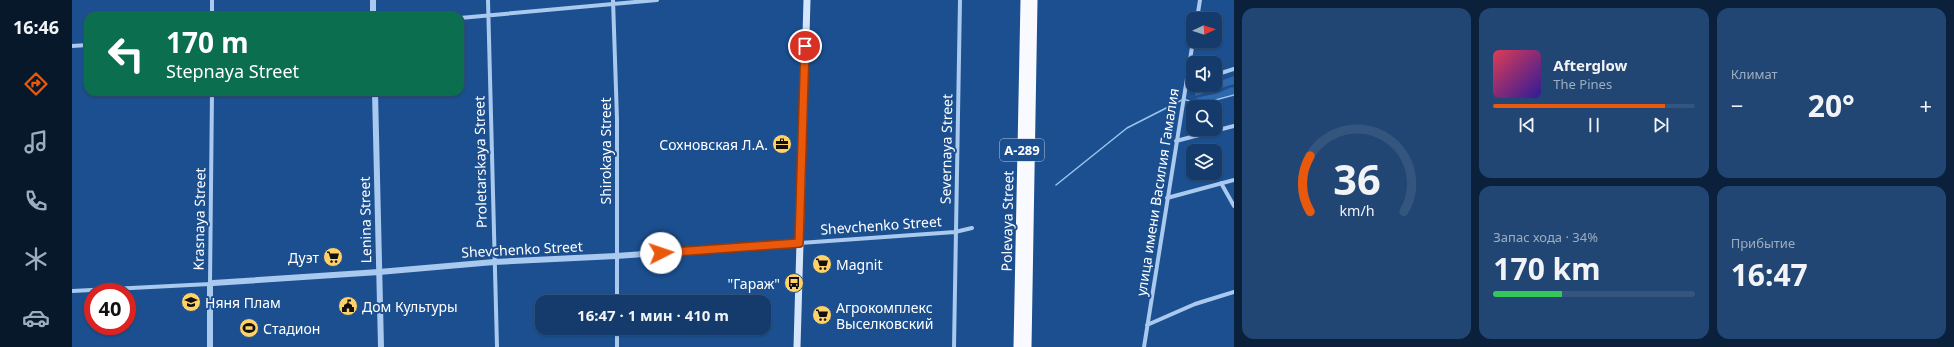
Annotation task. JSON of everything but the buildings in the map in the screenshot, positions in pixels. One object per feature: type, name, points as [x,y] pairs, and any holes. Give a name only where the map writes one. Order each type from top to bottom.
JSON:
[{"type":"highway","name":"Polevaya Street","points":[[1018,347],[1026,0]]},
{"type":"highway","name":"Polevaya Street","points":[[1027,347],[1033,0]]},
{"type":"main road","points":[[797,347],[807,0]]},
{"type":"street","points":[[212,0],[212,12]]},
{"type":"street","points":[[373,0],[373,12]]},
{"type":"street","name":"Proletarskaya Street","points":[[488,0],[497,347]]},
{"type":"street","points":[[464,18],[613,2],[657,0]]},
{"type":"street","name":"Severnaya Street","points":[[954,347],[960,0]]},
{"type":"street","points":[[1198,12],[1200,0]]},
{"type":"street","name":"Shirokaya Street","points":[[613,2],[616,119],[617,295]]},
{"type":"street","points":[[72,46],[84,45]]},
{"type":"street","points":[[1222,73],[1234,69]]},
{"type":"street","name":"улица имени Василия Гамалия","points":[[1144,347],[1186,86]]},
{"type":"street","name":"Krasnaya Street","points":[[210,347],[212,96]]},
{"type":"street","name":"Lenina Street","points":[[375,96],[378,272],[381,347]]},
{"type":"street","points":[[1176,141],[1234,126]]},
{"type":"street","points":[[1167,198],[1234,180]]},
{"type":"street","points":[[1221,183],[1234,206]]},
{"type":"street","name":"Shevchenko Street","points":[[72,291],[210,284],[494,262],[616,256],[955,232],[972,228]]},
{"type":"street","points":[[1147,325],[1195,304],[1234,292]]},
{"type":"street","points":[[617,335],[617,347]]},
{"type":"shaded area","points":[[1234,76],[1234,84],[1222,88],[1222,80]]},
{"type":"shaded area","points":[[1232,87],[1234,88],[1234,94],[1212,100],[1200,100],[1196,98],[1222,92]]},
{"type":"shaded area","points":[[1196,92],[1208,92],[1195,96]]},
{"type":"waterway","points":[[1056,185],[1127,128],[1183,99],[1200,104],[1234,95]]},
{"type":"place","name":"Сохновская Л.А.","points":[[782,144]]},
{"type":"place","name":"Дуэт","points":[[333,257]]},
{"type":"place","name":"Magnit","points":[[822,264]]},
{"type":"place","name":"\"Гараж\"","points":[[794,283]]},
{"type":"place","name":"Няня Плам","points":[[191,302]]},
{"type":"place","name":"Дом Культуры","points":[[348,306]]},
{"type":"place","name":"Агрокомплекс Выселковский","points":[[822,315]]},
{"type":"place","name":"Стадион","points":[[249,328]]},
{"type":"route","points":[[661,253],[799,243],[805,46]]}]
